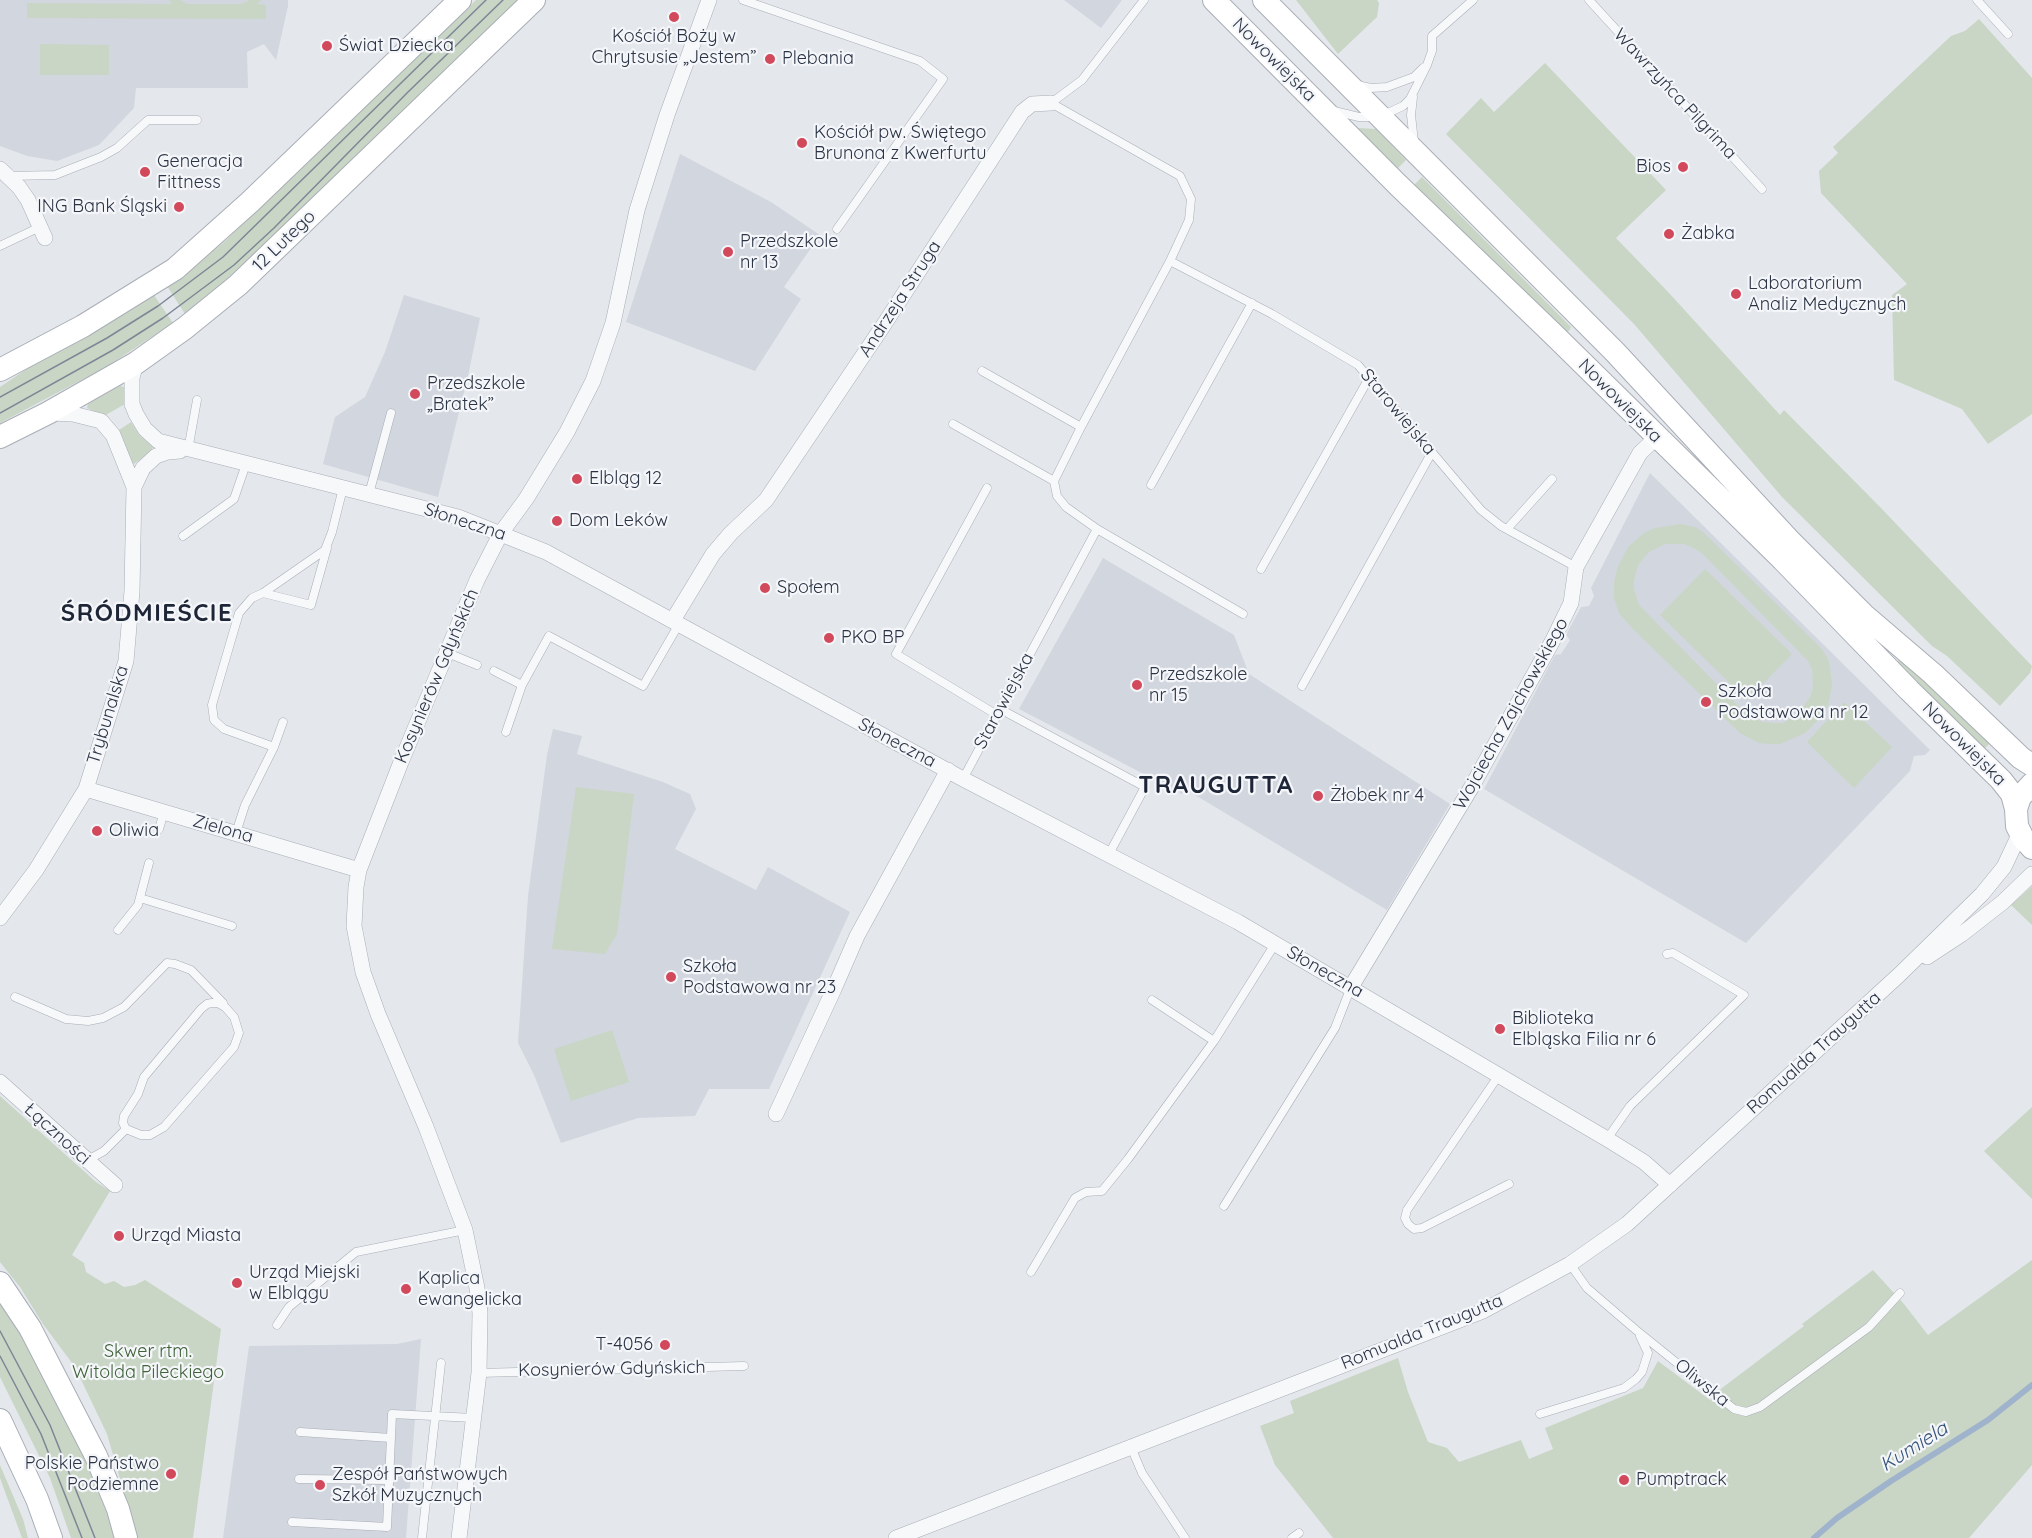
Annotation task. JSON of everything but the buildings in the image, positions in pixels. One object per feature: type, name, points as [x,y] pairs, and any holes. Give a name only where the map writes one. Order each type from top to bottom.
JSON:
[{"type":"street","name":"12 Lutego","points":[[0,437],[48,413],[136,363],[185,328],[238,285],[534,0]]},
{"type":"street","name":"Kosynierów Gdyńskich","points":[[459,1538],[479,1373],[480,1313],[477,1288],[465,1230],[363,972],[354,927],[359,870],[477,580],[501,533],[526,499],[567,432],[593,381],[614,323],[637,210],[667,115],[709,0]]},
{"type":"street","name":"Nowowiejska","points":[[1214,0],[1398,186],[1784,560],[1909,690],[2001,780],[2012,794],[2017,826],[2026,841]]},
{"type":"street","name":"Nowowiejska","points":[[1264,0],[1623,361],[1789,540],[1864,615],[1933,674],[2021,758],[2032,765]]},
{"type":"street","points":[[0,370],[82,326],[176,269],[250,202],[452,3]]},
{"type":"street","name":"Andrzeja Struga","points":[[676,622],[713,554],[731,532],[766,500],[889,317],[1022,112],[1032,104],[1052,103]]},
{"type":"street","points":[[4,173],[19,186],[28,200],[42,233]]},
{"type":"street","name":"Słoneczna","points":[[136,363],[131,390],[132,404],[139,421],[158,441],[458,517],[546,552],[963,778],[1195,898],[1351,987],[1607,1139],[1644,1162],[1670,1185]]},
{"type":"street","points":[[48,413],[73,414],[101,421],[113,435],[134,487]]},
{"type":"street","name":"Wojciecha Zajchowskiego","points":[[1351,987],[1448,828],[1552,642],[1571,603],[1576,567],[1640,453],[1657,437]]},
{"type":"street","points":[[134,487],[143,468],[156,456],[188,450]]},
{"type":"street","name":"Trybunalska","points":[[0,918],[36,870],[86,789],[126,661],[132,591],[134,487]]},
{"type":"street","points":[[776,1114],[857,936],[948,770]]},
{"type":"street","points":[[2016,809],[2020,797],[2032,784]]},
{"type":"street","name":"Zielona","points":[[86,789],[359,870]]},
{"type":"street","name":"Romualda Traugutta","points":[[896,1538],[1483,1311],[1570,1264],[1627,1224],[1899,975],[1982,894],[2026,841]]},
{"type":"street","name":"Romualda Traugutta","points":[[1899,975],[1962,934],[2003,902],[2032,874]]},
{"type":"street","name":"Łączności","points":[[0,1082],[115,1185]]},
{"type":"street","points":[[0,1283],[30,1328],[96,1456],[118,1509],[126,1538]]},
{"type":"street","points":[[0,1420],[23,1467],[50,1536]]},
{"type":"lane","points":[[743,0],[920,61],[943,79],[837,229]]},
{"type":"lane","name":"Andrzeja Struga","points":[[1052,103],[1067,94],[1082,80],[1144,0]]},
{"type":"lane","points":[[1422,159],[1415,145],[1411,126],[1411,102],[1432,51],[1432,36],[1473,0]]},
{"type":"lane","name":"Wawrzyńca Pilgrima","points":[[1589,0],[1762,189]]},
{"type":"lane","points":[[1977,0],[2008,34]]},
{"type":"lane","points":[[1342,80],[1371,88],[1387,87],[1414,77],[1426,65]]},
{"type":"lane","points":[[1321,106],[1341,114],[1379,117],[1403,106],[1415,90]]},
{"type":"lane","points":[[1052,103],[1180,176],[1191,199],[1189,220],[1170,261],[1054,481],[1057,496],[1066,507],[1097,529],[1243,614]]},
{"type":"lane","points":[[4,173],[55,175],[117,148],[148,120],[197,120]]},
{"type":"lane","points":[[0,246],[42,233]]},
{"type":"lane","name":"Starowiejska","points":[[1170,261],[1252,303],[1358,365],[1481,510],[1507,529],[1576,567]]},
{"type":"lane","points":[[1151,485],[1252,303]]},
{"type":"lane","points":[[982,371],[1081,427]]},
{"type":"lane","points":[[1261,569],[1369,378]]},
{"type":"lane","points":[[188,450],[197,400]]},
{"type":"lane","points":[[369,494],[391,413]]},
{"type":"lane","points":[[953,424],[1054,481]]},
{"type":"lane","points":[[1302,686],[1432,452]]},
{"type":"lane","points":[[183,536],[234,499],[246,464]]},
{"type":"lane","points":[[1507,529],[1552,479]]},
{"type":"lane","points":[[263,593],[311,606],[342,488]]},
{"type":"lane","points":[[987,488],[896,654],[998,712],[1145,787],[1109,854]]},
{"type":"lane","name":"Starowiejska","points":[[963,778],[1097,529]]},
{"type":"lane","points":[[274,747],[224,729],[214,720],[212,705],[239,613],[252,598],[320,555],[328,544]]},
{"type":"lane","points":[[506,732],[522,685],[549,636],[643,686],[676,622]]},
{"type":"lane","points":[[446,652],[477,665]]},
{"type":"lane","points":[[494,671],[522,685]]},
{"type":"lane","points":[[236,833],[245,805],[274,747],[283,722]]},
{"type":"lane","points":[[159,829],[164,812]]},
{"type":"lane","points":[[118,930],[135,910],[149,863]]},
{"type":"lane","points":[[140,898],[232,926]]},
{"type":"lane","points":[[1031,1272],[1075,1198],[1086,1192],[1102,1191],[1128,1160],[1214,1041],[1275,944]]},
{"type":"lane","points":[[1607,1139],[1630,1106],[1744,995],[1673,953],[1667,954]]},
{"type":"lane","points":[[15,997],[66,1019],[88,1021],[113,1014],[124,1006],[167,963],[191,970],[207,986],[230,1011],[238,1024],[239,1033],[234,1047],[164,1127],[150,1135],[141,1135],[126,1129],[123,1123],[124,1116],[138,1094],[144,1077],[207,1004],[210,995],[207,986]]},
{"type":"lane","points":[[1224,1206],[1335,1028],[1351,987]]},
{"type":"lane","points":[[1152,1000],[1214,1041]]},
{"type":"lane","points":[[207,1004],[218,1003],[230,1011]]},
{"type":"lane","points":[[1499,1076],[1407,1210],[1405,1218],[1414,1229],[1422,1228],[1509,1184]]},
{"type":"lane","points":[[86,1161],[104,1151],[126,1129]]},
{"type":"lane","points":[[277,1325],[289,1307],[356,1251],[465,1230]]},
{"type":"lane","name":"Oliwska","points":[[1570,1264],[1587,1288],[1636,1330],[1734,1409],[1746,1412],[1760,1407],[1869,1327],[1900,1293]]},
{"type":"lane","points":[[1540,1414],[1624,1388],[1636,1379],[1642,1372],[1648,1353],[1636,1330]]},
{"type":"lane","points":[[422,1538],[441,1363]]},
{"type":"lane","name":"Kosynierów Gdyńskich","points":[[479,1373],[744,1366]]},
{"type":"lane","points":[[292,1522],[387,1527],[392,1414],[474,1418]]},
{"type":"lane","points":[[300,1432],[391,1438]]},
{"type":"lane","points":[[1131,1447],[1142,1473],[1185,1538]]},
{"type":"lane","points":[[298,1479],[390,1480]]},
{"type":"shaded area","points":[[0,0],[288,0],[288,6],[276,60],[264,44],[247,52],[248,88],[136,88],[134,108],[99,145],[57,161],[27,156],[0,146]]},
{"type":"shaded area","points":[[1064,0],[1122,0],[1101,28]]},
{"type":"shaded area","name":"Przedszkole nr 13","points":[[680,154],[771,202],[820,235],[784,287],[801,299],[755,371],[626,322]]},
{"type":"shaded area","name":"Przedszkole „Bratek”","points":[[404,295],[480,318],[438,497],[323,464],[335,417],[365,397],[385,352]]},
{"type":"shaded area","name":"Szkoła Podstawowa nr 12","points":[[1650,473],[1930,750],[1925,755],[1914,756],[1910,771],[1746,943],[1484,789],[1555,655],[1561,654],[1570,640],[1566,635],[1581,607],[1589,606],[1594,596],[1591,588]]},
{"type":"shaded area","points":[[1103,558],[1234,635],[1249,674],[1450,804],[1387,910],[1185,789],[1182,794],[1019,709]]},
{"type":"shaded area","name":"Szkoła Podstawowa nr 23","points":[[553,729],[582,736],[577,754],[663,782],[690,794],[696,809],[675,849],[756,890],[768,867],[850,912],[769,1089],[709,1089],[695,1116],[638,1118],[561,1143],[534,1075],[518,1043],[528,896],[547,755]]},
{"type":"shaded area","name":"Zespół Państwowych Szkół Muzycznych","points":[[421,1339],[406,1538],[223,1538],[249,1346],[397,1344]]},
{"type":"green space","points":[[169,0],[180,0],[187,4],[241,4],[250,0],[261,0],[257,4],[266,5],[266,19],[27,18],[27,3],[172,4]]},
{"type":"green space","points":[[476,0],[519,0],[323,190],[217,288],[185,314],[167,286],[223,243]]},
{"type":"green space","points":[[1296,0],[1377,0],[1379,3],[1377,17],[1338,54]]},
{"type":"green space","points":[[1979,19],[2032,78],[2032,414],[1988,444],[1962,409],[1894,380],[1892,295],[1907,284],[1821,193],[1819,171],[1838,153],[1833,147],[1951,36],[1965,31]]},
{"type":"green space","points":[[40,44],[109,45],[109,75],[40,75]]},
{"type":"green space","points":[[1545,63],[1666,190],[1616,238],[1780,415],[1784,410],[2032,666],[2030,673],[2000,706],[1947,656],[1932,646],[1782,497],[1634,324],[1446,134],[1481,98],[1494,112]]},
{"type":"green space","points":[[1358,128],[1376,129],[1406,160],[1397,169],[1356,130]]},
{"type":"green space","points":[[1422,177],[1571,327],[1569,331],[1566,332],[1414,185]]},
{"type":"green space","points":[[154,295],[173,323],[106,367],[0,423],[0,387],[37,362],[130,311]]},
{"type":"green space","points":[[120,386],[124,387],[125,404],[104,416],[87,408],[88,404]]},
{"type":"green space","points":[[131,422],[140,436],[153,447],[134,464],[131,462],[119,430]]},
{"type":"green space","points":[[1681,524],[1695,527],[1703,532],[1822,649],[1829,661],[1832,684],[1828,705],[1822,716],[1805,733],[1780,744],[1769,744],[1759,743],[1740,733],[1619,613],[1614,598],[1617,569],[1628,547],[1644,533],[1655,528]],"holes":[[[1665,544],[1684,544],[1703,554],[1808,661],[1812,669],[1813,688],[1810,697],[1799,713],[1783,723],[1763,722],[1746,714],[1639,605],[1634,589],[1638,565],[1649,552]]]},
{"type":"green space","points":[[1705,569],[1792,654],[1747,700],[1660,615]]},
{"type":"green space","points":[[1900,658],[1990,743],[1984,749],[1897,662]]},
{"type":"green space","points":[[1844,702],[1892,747],[1854,788],[1807,742]]},
{"type":"green space","points":[[576,787],[634,794],[617,934],[605,954],[552,949]]},
{"type":"green space","points":[[2032,886],[2032,925],[2011,905]]},
{"type":"green space","points":[[612,1030],[629,1082],[571,1101],[554,1049]]},
{"type":"green space","name":"Skwer rtm. Witolda Pileckiego","points":[[0,1096],[96,1182],[110,1191],[72,1255],[84,1263],[86,1272],[105,1284],[114,1281],[124,1287],[145,1280],[221,1329],[193,1538],[137,1538],[107,1434],[75,1367],[0,1262]]},
{"type":"green space","points":[[2032,1107],[2032,1199],[1984,1151]]},
{"type":"green space","points":[[2032,1260],[2032,1465],[1969,1538],[1333,1538],[1275,1465],[1260,1426],[1294,1413],[1290,1401],[1398,1358],[1408,1392],[1428,1442],[1447,1448],[1459,1462],[1521,1440],[1529,1459],[1553,1449],[1545,1428],[1643,1388],[1658,1361],[1710,1400],[1722,1388],[1804,1326],[1802,1324],[1873,1270],[1928,1335]]},
{"type":"green space","points":[[0,1300],[17,1326],[84,1454],[105,1505],[115,1538],[71,1538],[50,1478],[0,1377]]},
{"type":"green space","points":[[0,1465],[23,1519],[28,1538],[22,1538],[0,1478]]},
{"type":"waterway","name":"Kumiela","points":[[1814,1538],[1837,1518],[1891,1481],[1988,1420],[2032,1385]]},
{"type":"tram line","points":[[0,397],[107,338],[158,306],[223,257],[486,0]]},
{"type":"tram line","points":[[0,413],[113,350],[163,318],[234,265],[503,0]]},
{"type":"tram line","points":[[0,1331],[50,1425],[95,1538]]},
{"type":"tram line","points":[[0,1356],[41,1434],[82,1538]]},
{"type":"place","name":"Kościół Boży w Chrytsusie „Jestem”","points":[[674,17]]},
{"type":"place","name":"Świat Dziecka","points":[[327,46]]},
{"type":"place","name":"Plebania","points":[[770,59]]},
{"type":"place","name":"Kościół pw. Świętego Brunona z Kwerfurtu","points":[[802,143]]},
{"type":"place","name":"Bios","points":[[1683,167]]},
{"type":"place","name":"Generacja Fittness","points":[[145,172]]},
{"type":"place","name":"ING Bank Śląski","points":[[179,207]]},
{"type":"place","name":"Żabka","points":[[1669,234]]},
{"type":"place","name":"Przedszkole nr 13","points":[[728,252]]},
{"type":"place","name":"Laboratorium Analiz Medycznych","points":[[1736,294]]},
{"type":"place","name":"Przedszkole „Bratek”","points":[[415,394]]},
{"type":"place","name":"Elbląg 12","points":[[577,479]]},
{"type":"place","name":"Dom Leków","points":[[557,521]]},
{"type":"place","name":"Społem","points":[[765,588]]},
{"type":"place","name":"PKO BP","points":[[829,638]]},
{"type":"place","name":"Przedszkole nr 15","points":[[1137,685]]},
{"type":"place","name":"Szkoła Podstawowa nr 12","points":[[1706,702]]},
{"type":"place","name":"Żłobek nr 4","points":[[1318,796]]},
{"type":"place","name":"Oliwia","points":[[97,831]]},
{"type":"place","name":"Szkoła Podstawowa nr 23","points":[[671,977]]},
{"type":"place","name":"Biblioteka Elbląska Filia nr 6","points":[[1500,1029]]},
{"type":"place","name":"Urząd Miasta","points":[[119,1236]]},
{"type":"place","name":"Urząd Miejski w Elblągu","points":[[237,1283]]},
{"type":"place","name":"Kaplica ewangelicka","points":[[406,1289]]},
{"type":"place","name":"T-4056","points":[[665,1345]]},
{"type":"place","name":"Polskie Państwo Podziemne","points":[[171,1474]]},
{"type":"place","name":"Pumptrack","points":[[1624,1480]]},
{"type":"place","name":"Zespół Państwowych Szkół Muzycznych","points":[[320,1485]]},
{"type":"district","name":"ŚRÓDMIEŚCIE","points":[[147,614]]},
{"type":"district","name":"TRAUGUTTA","points":[[1216,786]]}]
